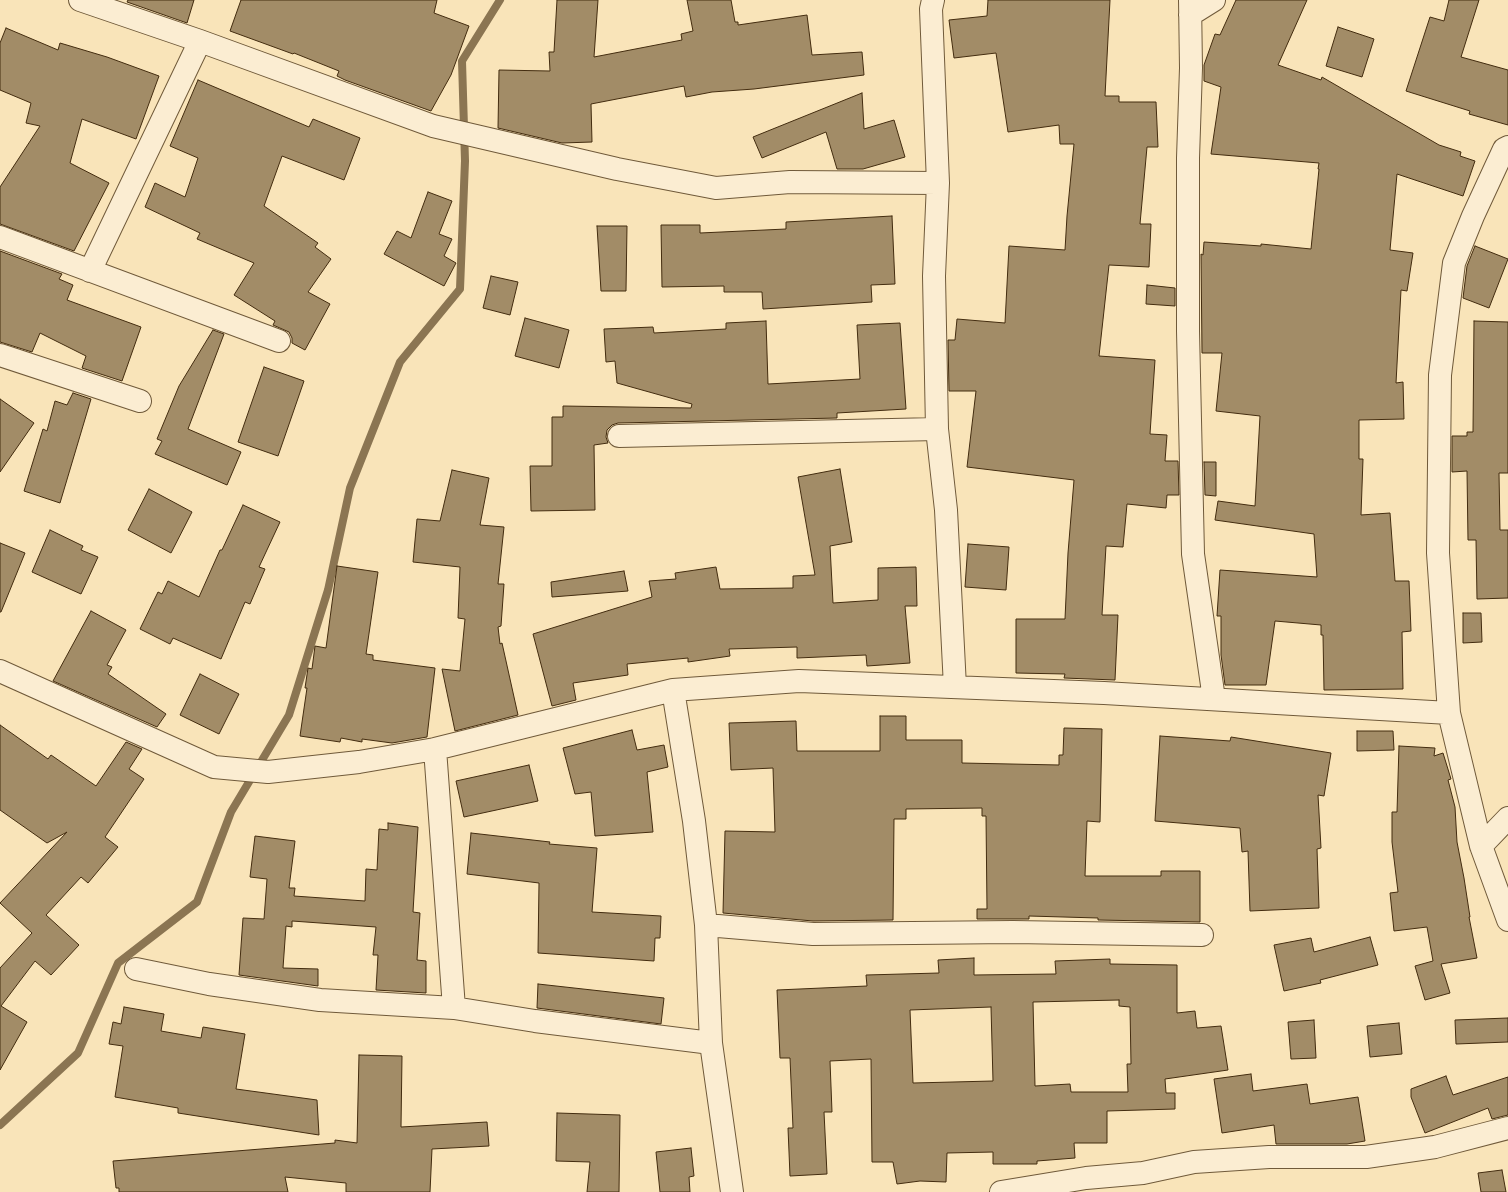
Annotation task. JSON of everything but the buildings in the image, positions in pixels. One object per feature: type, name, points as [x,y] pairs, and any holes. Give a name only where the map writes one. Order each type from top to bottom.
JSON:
[{"type":"street","points":[[80,0],[200,41],[433,126],[616,169],[716,188],[790,182],[938,183]]},
{"type":"street","points":[[932,0],[938,183],[934,276],[937,428],[946,510],[955,687]]},
{"type":"street","points":[[1214,0],[1190,7],[1191,68],[1188,158],[1188,332],[1193,554],[1214,699]]},
{"type":"street","points":[[90,270],[200,41]]},
{"type":"street","points":[[1508,147],[1504,150],[1473,216],[1454,263],[1440,375],[1438,553],[1450,713],[1481,846],[1508,920]]},
{"type":"street","points":[[0,237],[279,341]]},
{"type":"street","points":[[0,355],[140,401]]},
{"type":"street","points":[[619,436],[937,428]]},
{"type":"street","points":[[0,671],[214,767],[268,772],[359,762],[435,749],[673,690],[799,680],[1214,699],[1450,713]]},
{"type":"street","points":[[673,690],[694,821],[706,925],[711,1043],[732,1192]]},
{"type":"street","points":[[435,749],[454,1008]]},
{"type":"street","points":[[1481,846],[1508,818]]},
{"type":"street","points":[[706,925],[813,934],[1013,932],[1202,935]]},
{"type":"street","points":[[136,969],[209,984],[320,1000],[454,1008],[535,1022],[711,1043]]},
{"type":"street","points":[[1001,1192],[1086,1178],[1144,1183],[1194,1162],[1269,1157],[1366,1157],[1435,1147],[1508,1128]]},
{"type":"waterway","points":[[0,1125],[78,1053],[118,963],[197,902],[231,812],[289,715],[328,590],[350,488],[400,362],[460,289],[465,161],[462,61],[500,0]]}]
